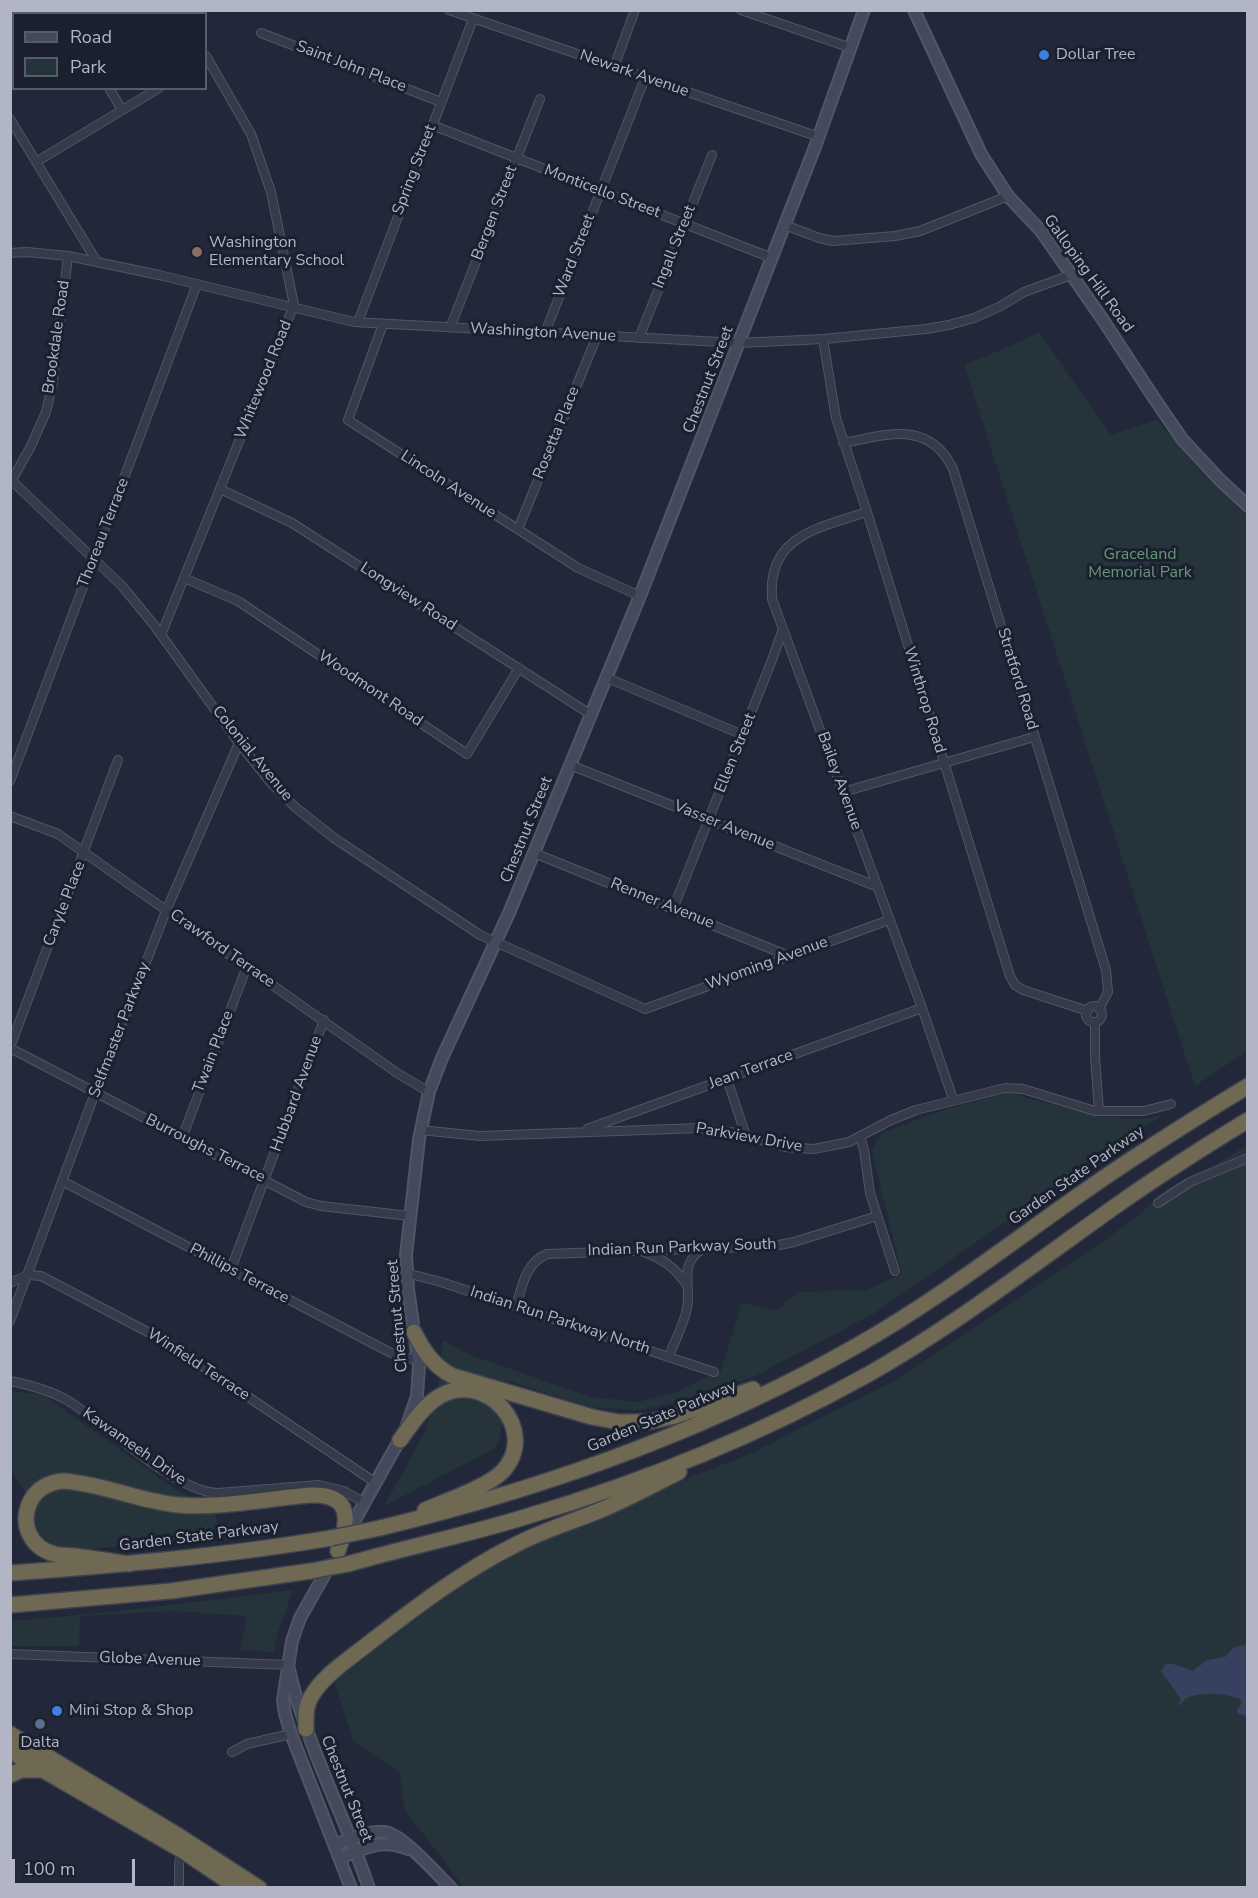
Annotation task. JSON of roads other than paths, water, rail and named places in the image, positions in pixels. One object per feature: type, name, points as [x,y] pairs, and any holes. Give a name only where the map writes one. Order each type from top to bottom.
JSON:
[{"type":"highway","name":"Garden State Parkway","points":[[10,1574],[334,1544],[380,1528],[488,1500],[599,1463],[738,1405],[829,1361],[916,1310],[1117,1168],[1248,1086]]},
{"type":"highway","points":[[306,1729],[309,1702],[323,1682],[398,1621],[461,1576],[516,1544],[628,1498],[868,1374],[940,1330],[1147,1185],[1248,1120]]},
{"type":"highway","points":[[414,1332],[434,1363],[453,1376],[592,1417],[619,1422],[648,1422],[675,1416],[829,1361]]},
{"type":"highway","points":[[380,1528],[489,1481],[506,1467],[515,1444],[510,1420],[499,1404],[478,1392],[441,1378],[418,1359]]},
{"type":"highway","points":[[400,1440],[423,1410],[438,1398],[456,1390],[478,1392]]},
{"type":"highway","points":[[10,1605],[171,1591],[348,1564],[474,1532],[560,1506],[676,1464],[793,1413]]},
{"type":"highway","points":[[129,1564],[57,1554],[40,1547],[31,1538],[26,1525],[27,1510],[33,1497],[49,1484],[64,1481],[185,1506],[307,1495],[325,1496],[339,1502],[345,1512],[345,1530],[334,1544]]},
{"type":"highway","points":[[10,1734],[259,1887]]},
{"type":"highway","points":[[10,1751],[183,1851],[238,1887]]},
{"type":"highway","points":[[10,1775],[26,1769],[45,1771]]},
{"type":"main road","name":"Chestnut Street","points":[[351,1887],[291,1734],[283,1700],[292,1641],[300,1618],[334,1544],[365,1503],[400,1440],[417,1396],[418,1359],[406,1273],[420,1130],[429,1092],[534,853],[640,596],[819,137],[864,10]]},
{"type":"main road","name":"Galloping Hill Road","points":[[914,10],[981,154],[1008,196],[1041,231],[1182,439],[1248,506]]},
{"type":"main road","name":"Chestnut Street","points":[[289,1665],[296,1699],[306,1729],[369,1887]]},
{"type":"main road","points":[[334,1845],[372,1833],[389,1833],[402,1841],[451,1887]]},
{"type":"main road","points":[[340,1858],[373,1845],[388,1843],[408,1850],[421,1858]]},
{"type":"street","name":"Newark Avenue","points":[[449,10],[819,137]]},
{"type":"street","points":[[614,67],[635,10]]},
{"type":"street","points":[[741,10],[851,48]]},
{"type":"street","name":"Spring Street","points":[[358,322],[473,19]]},
{"type":"street","name":"Saint John Place","points":[[261,33],[441,102]]},
{"type":"street","name":"Whitewood Road","points":[[161,635],[293,307],[271,192],[251,134],[207,61]]},
{"type":"street","name":"Ward Street","points":[[545,333],[645,78]]},
{"type":"street","points":[[110,90],[122,110]]},
{"type":"street","points":[[36,162],[156,90]]},
{"type":"street","name":"Bergen Street","points":[[450,328],[540,99]]},
{"type":"street","points":[[10,119],[97,262]]},
{"type":"street","name":"Monticello Street","points":[[432,125],[772,258]]},
{"type":"street","name":"Ingall Street","points":[[639,338],[712,155]]},
{"type":"street","points":[[785,225],[833,241],[896,236],[920,231],[1008,196]]},
{"type":"street","name":"Washington Avenue","points":[[10,253],[27,252],[68,256],[358,322],[740,343],[823,339],[926,329],[957,323],[999,307],[1024,292],[1071,275]]},
{"type":"street","name":"Brookdale Road","points":[[11,480],[31,446],[46,412],[53,382],[68,256]]},
{"type":"street","name":"Thoreau Terrace","points":[[10,781],[197,284]]},
{"type":"street","name":"Lincoln Avenue","points":[[383,324],[348,420],[578,568],[640,596]]},
{"type":"street","name":"Rosetta Place","points":[[518,529],[597,336]]},
{"type":"street","name":"Winthrop Road","points":[[823,339],[836,418],[843,443],[867,512],[1012,981],[1023,990],[1088,1011]]},
{"type":"street","name":"Stratford Road","points":[[843,443],[908,433],[938,446],[948,459],[1106,970],[1108,992],[1099,1009]]},
{"type":"street","name":"Colonial Avenue","points":[[11,480],[122,586],[161,635],[239,743],[272,784],[295,807],[334,838],[480,935],[645,1009]]},
{"type":"street","name":"Longview Road","points":[[220,489],[292,523],[590,714]]},
{"type":"street","name":"Bailey Avenue","points":[[867,512],[803,534],[784,551],[775,568],[771,586],[774,605],[922,1008],[953,1099]]},
{"type":"street","name":"Woodmont Road","points":[[184,578],[238,601],[467,754],[519,668]]},
{"type":"street","name":"Ellen Street","points":[[673,909],[783,630]]},
{"type":"street","points":[[605,678],[743,735]]},
{"type":"street","points":[[843,792],[1034,737]]},
{"type":"street","name":"Selfmaster Parkway","points":[[10,1321],[166,911],[239,743]]},
{"type":"street","name":"Caryle Place","points":[[10,1047],[118,760]]},
{"type":"street","name":"Vasser Avenue","points":[[570,765],[878,887]]},
{"type":"street","name":"Crawford Terrace","points":[[10,816],[55,833],[84,852],[406,1079],[429,1092]]},
{"type":"street","name":"Renner Avenue","points":[[534,853],[789,956]]},
{"type":"street","name":"Wyoming Avenue","points":[[645,1009],[889,920]]},
{"type":"street","name":"Twain Place","points":[[182,1137],[247,966]]},
{"type":"street","points":[[1093,1007],[1102,1013],[1101,1018],[1095,1022],[1088,1018],[1088,1011],[1093,1007]]},
{"type":"street","name":"Jean Terrace","points":[[580,1132],[922,1008]]},
{"type":"street","name":"Hubbard Avenue","points":[[231,1269],[324,1020]]},
{"type":"street","points":[[1095,1022],[1099,1111]]},
{"type":"street","name":"Burroughs Terrace","points":[[10,1047],[301,1200],[317,1205],[410,1216]]},
{"type":"street","points":[[728,1079],[746,1136]]},
{"type":"street","name":"Parkview Drive","points":[[420,1130],[474,1136],[690,1128],[718,1130],[785,1147],[806,1149],[836,1146],[860,1137],[899,1117],[953,1099],[1012,1087],[1099,1111],[1144,1111],[1171,1104]]},
{"type":"street","points":[[860,1137],[870,1194],[894,1270]]},
{"type":"street","points":[[1158,1203],[1190,1182],[1248,1158]]},
{"type":"street","name":"Phillips Terrace","points":[[62,1181],[396,1356],[418,1359]]},
{"type":"street","name":"Indian Run Parkway South","points":[[516,1307],[528,1270],[543,1255],[558,1252],[782,1245],[877,1216]]},
{"type":"street","points":[[669,1357],[686,1312],[687,1270],[691,1260],[705,1248]]},
{"type":"street","points":[[635,1250],[656,1256],[667,1263],[686,1285]]},
{"type":"street","name":"Indian Run Parkway North","points":[[406,1273],[432,1279],[714,1372]]},
{"type":"street","points":[[10,1283],[28,1275]]},
{"type":"street","name":"Winfield Terrace","points":[[28,1275],[41,1276],[165,1341],[376,1483]]},
{"type":"street","name":"Kawameeh Drive","points":[[10,1381],[45,1390],[67,1400],[150,1461],[201,1491],[218,1493],[320,1485],[344,1491],[365,1503]]},
{"type":"street","name":"Globe Avenue","points":[[10,1654],[289,1665]]},
{"type":"street","points":[[232,1752],[247,1744],[291,1734]]},
{"type":"street","points":[[180,1887],[179,1865],[183,1851]]},
{"type":"water","points":[[1247,1645],[1247,1716],[1238,1714],[1237,1710],[1241,1700],[1222,1695],[1192,1696],[1178,1705],[1181,1699],[1161,1671],[1166,1664],[1193,1671],[1207,1660],[1225,1657],[1234,1647]]},
{"type":"place","name":"Dollar Tree","points":[[1044,55]]},
{"type":"place","name":"Washington Elementary School","points":[[197,252]]},
{"type":"place","name":"Mini Stop & Shop","points":[[57,1711]]},
{"type":"place","name":"Dalta","points":[[40,1724]]},
{"type":"park label","name":"Graceland Memorial Park","points":[[1140,564]]}]
